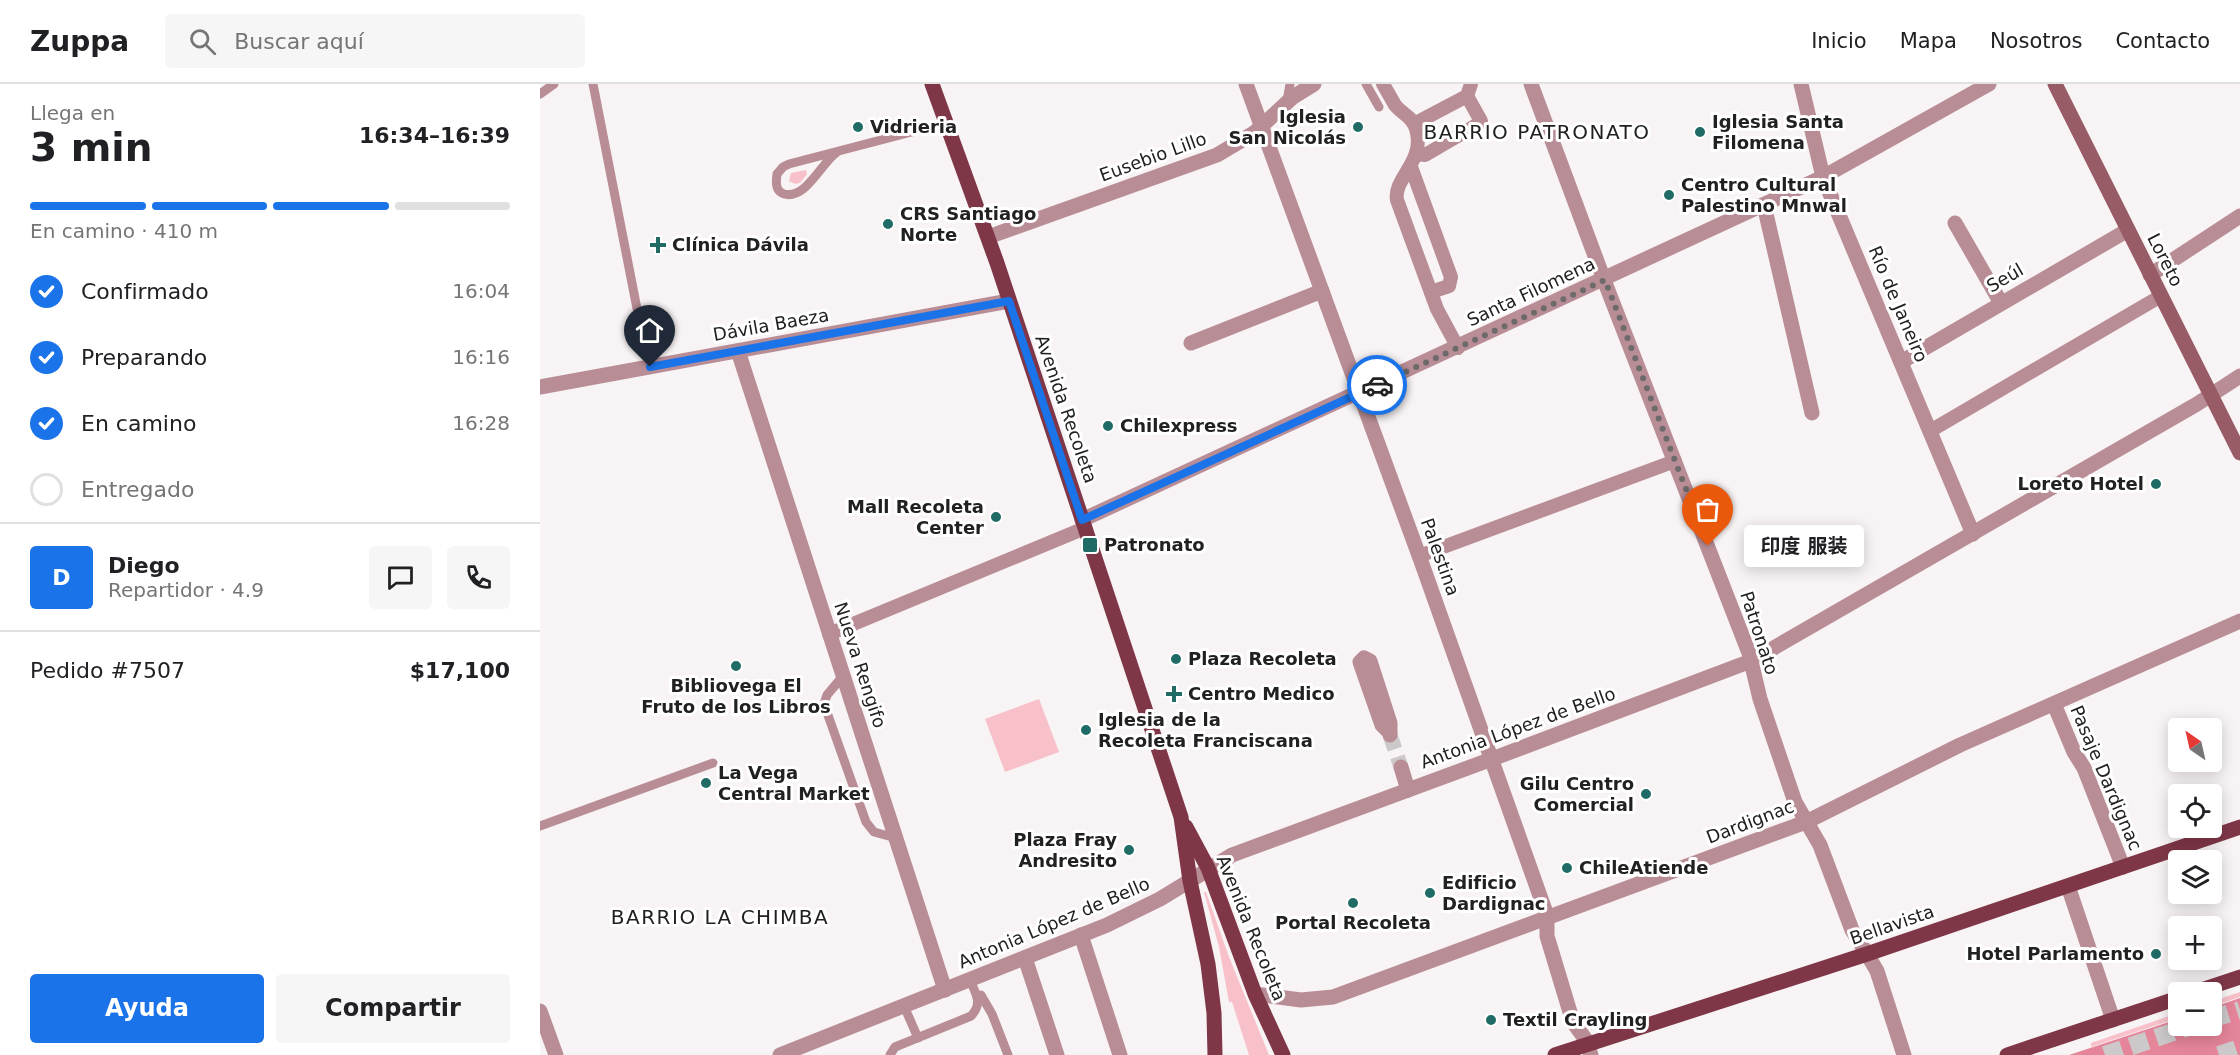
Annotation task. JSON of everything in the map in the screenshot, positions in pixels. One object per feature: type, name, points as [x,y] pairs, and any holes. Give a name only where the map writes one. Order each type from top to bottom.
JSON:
[{"type":"main road","name":"Avenida Recoleta","points":[[932,84],[988,237],[1180,817],[1190,881],[1208,964],[1214,1013],[1215,1055]]},
{"type":"main road","name":"Loreto","points":[[2055,84],[2240,453]]},
{"type":"main road","name":"Avenida Recoleta","points":[[1180,817],[1209,868],[1255,994],[1282,1055]]},
{"type":"main road","name":"Bellavista","points":[[1555,1055],[1589,1050],[2240,826]]},
{"type":"main road","points":[[2222,983],[2240,977]]},
{"type":"main road","points":[[2007,1055],[2168,1001]]},
{"type":"street","name":"Palestina","points":[[1246,84],[1492,759],[1547,919],[1546,936],[1574,1022],[1589,1050]]},
{"type":"street","name":"Eusebio Lillo","points":[[988,237],[1203,161],[1237,145],[1314,84]]},
{"type":"street","points":[[1383,84],[1396,106],[1404,111],[1414,123],[1418,139],[1414,160],[1396,195],[1437,309],[1458,348]]},
{"type":"street","name":"Patronato","points":[[1531,84],[1751,661],[1760,699],[1794,802],[1820,845],[1852,930],[1878,971],[1905,1055]]},
{"type":"street","name":"Río de Janeiro","points":[[1801,84],[1823,177],[1974,534]]},
{"type":"street","name":"Santa Filomena","points":[[1084,524],[1823,177],[1989,84]]},
{"type":"street","points":[[1414,123],[1469,90],[1481,121],[1414,160]]},
{"type":"street","points":[[1414,160],[1451,277],[1449,286],[1431,292]]},
{"type":"street","points":[[1764,205],[1812,413]]},
{"type":"street","points":[[2150,274],[2240,216]]},
{"type":"street","points":[[1955,223],[2001,303]]},
{"type":"street","name":"Seúl","points":[[1901,362],[2128,231]]},
{"type":"street","points":[[1191,343],[1322,291]]},
{"type":"street","points":[[1930,431],[2161,296]]},
{"type":"street","name":"Dávila Baeza","points":[[540,387],[1009,301]]},
{"type":"street","name":"Nueva Rengifo","points":[[738,351],[945,990]]},
{"type":"street","name":"Antonia López de Bello","points":[[780,1055],[1132,914],[1232,855],[1751,661],[2211,396],[2240,376]]},
{"type":"street","points":[[1419,556],[1675,460]]},
{"type":"street","points":[[830,634],[1084,524]]},
{"type":"street","name":"Dardignac","points":[[1255,994],[1285,999],[1333,997],[1806,822],[1960,746],[2240,621]]},
{"type":"street","name":"Pasaje Dardignac","points":[[2054,704],[2074,752],[2084,768],[2123,867]]},
{"type":"street","points":[[1401,767],[1408,790]]},
{"type":"street","points":[[2068,886],[2113,1020]]},
{"type":"street","points":[[1081,935],[1120,1055]]},
{"type":"street","points":[[1025,958],[1057,1055]]},
{"type":"street","points":[[540,1011],[556,1055]]},
{"type":"lane","points":[[540,94],[554,84]]},
{"type":"lane","points":[[593,84],[641,329]]},
{"type":"lane","points":[[1286,104],[1290,84]]},
{"type":"lane","points":[[1366,84],[1379,107]]},
{"type":"lane","points":[[837,152],[829,157],[804,189],[788,195],[781,193],[778,189],[777,174],[783,167],[837,152],[946,123]]},
{"type":"lane","points":[[843,676],[827,695],[824,704],[866,822],[874,832],[896,838]]},
{"type":"lane","points":[[540,826],[713,763]]},
{"type":"lane","points":[[972,979],[988,1008],[1008,1055]]},
{"type":"lane","points":[[890,1055],[895,1047],[971,1016],[977,1010],[979,1002],[972,979]]},
{"type":"lane","points":[[904,1006],[918,1038]]},
{"type":"lane","points":[[977,1010],[988,1008]]},
{"type":"shaded area","points":[[806,170],[807,174],[800,183],[795,184],[789,181],[791,173]]},
{"type":"shaded area","points":[[1039,699],[1059,752],[1005,772],[985,719]]},
{"type":"shaded area","points":[[1204,892],[1206,892],[1229,957],[1269,1055],[1249,1055],[1232,1002],[1229,1002],[1219,947]]},
{"type":"shaded area","points":[[2240,992],[2240,997],[2222,1003],[2222,998]]},
{"type":"shaded area","points":[[2240,998],[2240,1055],[2069,1055],[2168,1022],[2168,1036],[2222,1036],[2222,1004]]},
{"type":"shaded area","points":[[2168,1016],[2168,1021],[2091,1047],[2091,1043]]},
{"type":"tunnel","points":[[1390,735],[1401,767]]},
{"type":"tunnel","points":[[2222,1016],[2240,1010]]},
{"type":"tunnel","points":[[2105,1055],[2168,1034]]},
{"type":"tunnel","points":[[2219,1055],[2240,1048]]},
{"type":"way so far","points":[[1377,385],[1605,280],[1708,546]]},
{"type":"place","name":"Vidrieria","points":[[858,127]]},
{"type":"place","name":"Iglesia San Nicolás","points":[[1358,127]]},
{"type":"place","name":"Iglesia Santa Filomena","points":[[1700,132]]},
{"type":"place","name":"Centro Cultural Palestino Mnwal","points":[[1669,195]]},
{"type":"place","name":"CRS Santiago Norte","points":[[888,224]]},
{"type":"place","name":"Clínica Dávila","points":[[658,245]]},
{"type":"place","name":"Chilexpress","points":[[1108,426]]},
{"type":"place","name":"Loreto Hotel","points":[[2156,484]]},
{"type":"place","name":"Mall Recoleta Center","points":[[996,517]]},
{"type":"place","name":"Patronato","points":[[1090,545]]},
{"type":"place","name":"印度 服装","points":[[1708,546]]},
{"type":"place","name":"Plaza Recoleta","points":[[1176,659]]},
{"type":"place","name":"Bibliovega El Fruto de los Libros","points":[[736,666]]},
{"type":"place","name":"Centro Medico","points":[[1174,694]]},
{"type":"place","name":"Iglesia de la Recoleta Franciscana","points":[[1086,730]]},
{"type":"place","name":"La Vega Central Market","points":[[706,783]]},
{"type":"place","name":"Gilu Centro Comercial","points":[[1646,794]]},
{"type":"place","name":"Plaza Fray Andresito","points":[[1129,850]]},
{"type":"place","name":"ChileAtiende","points":[[1567,868]]},
{"type":"place","name":"Edificio Dardignac","points":[[1430,893]]},
{"type":"place","name":"Portal Recoleta","points":[[1353,903]]},
{"type":"place","name":"Hotel Parlamento","points":[[2156,954]]},
{"type":"place","name":"Textil Crayling","points":[[1491,1020]]},
{"type":"district","name":"BARRIO PATRONATO","points":[[1537,132]]},
{"type":"district","name":"BARRIO LA CHIMBA","points":[[720,917]]},
{"type":"route","points":[[650,367],[1009,301],[1082,520],[1377,385]]}]
